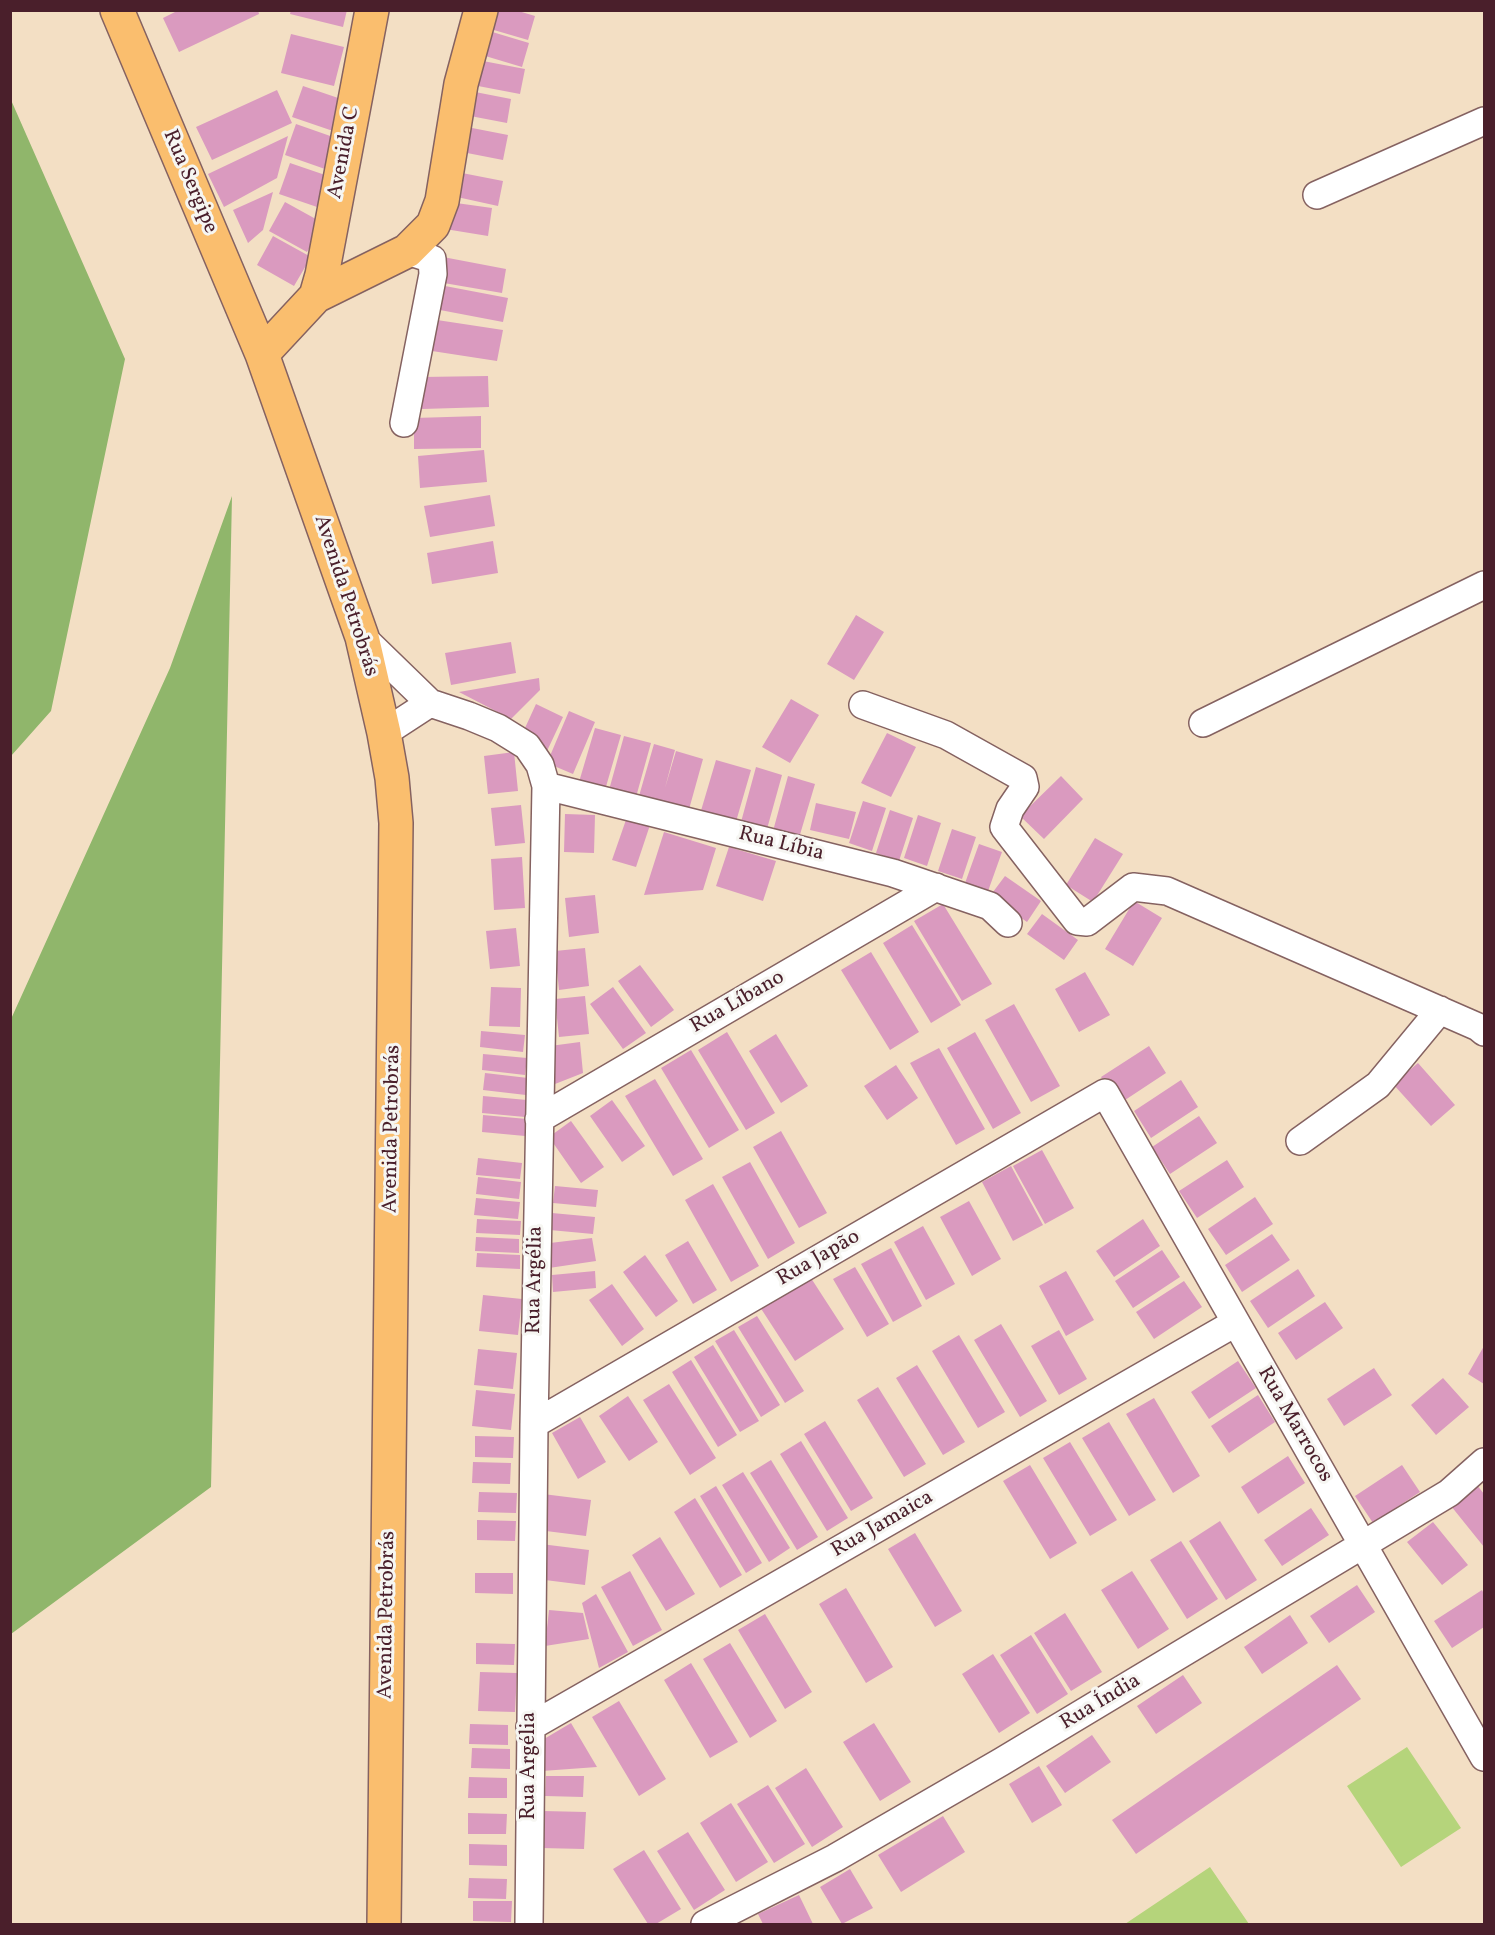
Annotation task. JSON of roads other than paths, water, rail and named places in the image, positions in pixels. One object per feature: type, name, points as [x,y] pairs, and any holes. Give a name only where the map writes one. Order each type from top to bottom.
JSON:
[{"type":"main road","name":"Rua Sergipe","points":[[117,10],[262,354]]},
{"type":"main road","name":"Avenida C","points":[[316,296],[322,275],[372,10]]},
{"type":"main road","name":"Avenida C","points":[[262,354],[316,296],[407,251],[433,225],[442,201],[461,84],[481,10]]},
{"type":"main road","name":"Avenida Petrobrás","points":[[262,354],[362,637],[384,733],[392,778],[396,823],[384,1924]]},
{"type":"street","points":[[1317,195],[1485,121]]},
{"type":"street","points":[[404,423],[433,274],[432,259],[407,251]]},
{"type":"street","points":[[1203,723],[1485,585]]},
{"type":"street","name":"Rua Argélia","points":[[362,637],[430,703],[498,728],[527,746],[540,765],[546,786],[534,1424],[530,1924]]},
{"type":"street","points":[[384,733],[430,703]]},
{"type":"street","points":[[863,705],[946,735],[1023,778],[1025,787],[1010,809],[1004,827],[1077,921],[1087,922],[1133,887],[1167,891],[1440,1010],[1485,1032]]},
{"type":"street","name":"Rua Líbia","points":[[546,786],[893,873],[990,906],[1008,923]]},
{"type":"street","name":"Rua Líbano","points":[[539,1119],[936,887]]},
{"type":"street","points":[[1299,1141],[1378,1085],[1440,1010]]},
{"type":"street","name":"Rua Marrocos","points":[[1105,1093],[1485,1757]]},
{"type":"street","name":"Rua Japão","points":[[534,1424],[1105,1093]]},
{"type":"street","name":"Rua Jamaica","points":[[530,1727],[1235,1323]]},
{"type":"street","name":"Rua Índia","points":[[705,1924],[846,1852],[1001,1762],[1449,1493],[1485,1462]]}]
